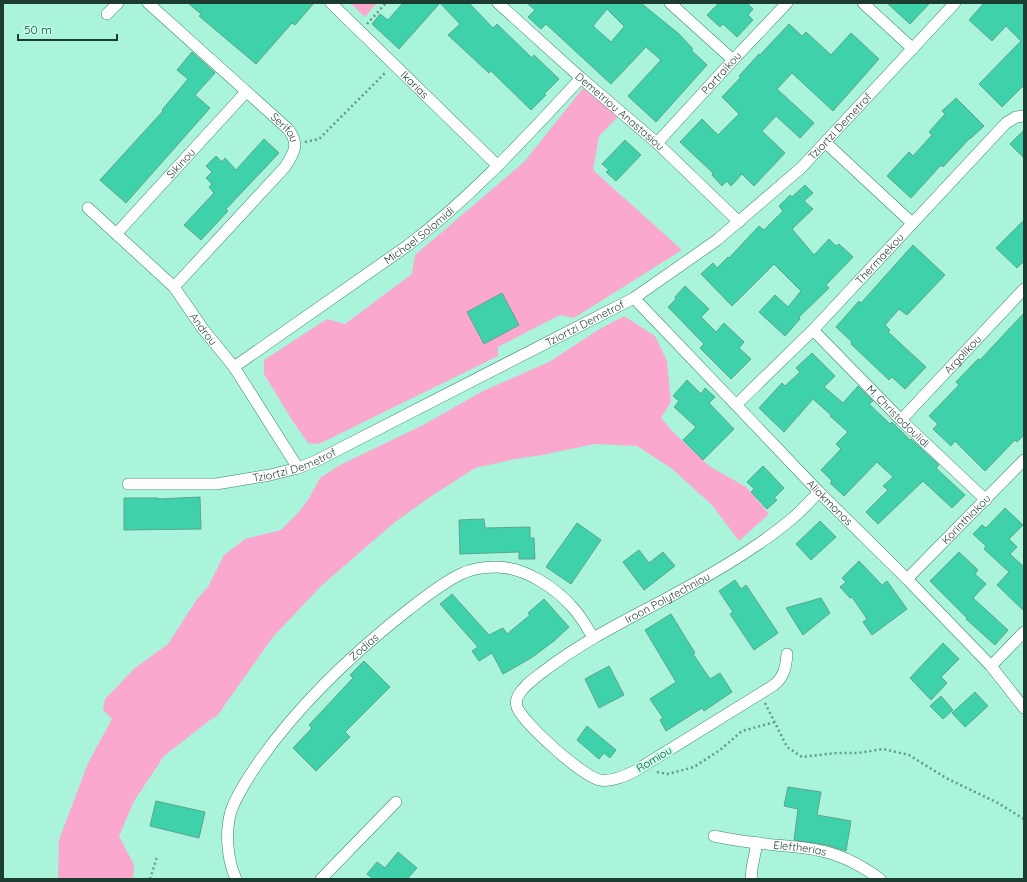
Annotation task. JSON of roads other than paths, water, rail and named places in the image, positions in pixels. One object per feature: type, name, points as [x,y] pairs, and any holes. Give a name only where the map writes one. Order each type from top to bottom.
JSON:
[{"type":"street","points":[[107,14],[118,3]]},
{"type":"street","name":"Serifou","points":[[148,3],[288,129],[292,134],[295,144],[295,150],[285,167],[174,287]]},
{"type":"street","name":"Ikarias","points":[[331,3],[498,166]]},
{"type":"street","name":"Demetriou Anastasiou","points":[[498,3],[581,78],[657,143],[739,222]]},
{"type":"street","points":[[670,3],[733,60]]},
{"type":"street","name":"Partraikou","points":[[657,143],[787,3]]},
{"type":"street","points":[[863,3],[913,49]]},
{"type":"street","name":"Tziortzi Demetrof","points":[[128,484],[216,484],[270,475],[298,468],[338,451],[634,298],[717,240],[802,168],[955,3]]},
{"type":"street","name":"Michael Solomidi","points":[[234,367],[434,226],[498,166],[581,78]]},
{"type":"street","name":"Sikinou","points":[[116,234],[246,92]]},
{"type":"street","name":"Thermaekou","points":[[736,405],[813,330],[1006,123],[1016,117],[1024,116]]},
{"type":"street","points":[[826,143],[912,223]]},
{"type":"street","name":"Androu","points":[[88,208],[174,287],[203,329],[234,367],[298,468]]},
{"type":"street","name":"Argolikou","points":[[901,420],[1024,289]]},
{"type":"street","name":"Aliakmonos","points":[[634,298],[819,492],[907,579],[991,666],[1024,708]]},
{"type":"street","name":"M. Christodoulidi","points":[[813,330],[901,420],[986,500]]},
{"type":"street","name":"Korinthiakou","points":[[907,579],[1024,460]]},
{"type":"street","name":"Iroon Polytechniou","points":[[516,701],[522,690],[530,682],[557,660],[593,637],[683,589],[757,545],[795,516],[819,492]]},
{"type":"street","name":"Zodias","points":[[236,879],[228,850],[227,836],[229,819],[236,799],[261,760],[300,711],[349,660],[391,624],[443,584],[462,574],[479,569],[497,567],[511,569],[526,574],[544,583],[566,600],[575,609],[593,637]]},
{"type":"street","points":[[991,666],[1024,632]]},
{"type":"street","name":"Romiou","points":[[516,701],[516,705],[522,716],[565,758],[600,780],[610,780],[639,768],[774,685],[782,678],[786,665],[786,654]]},
{"type":"street","points":[[321,879],[396,802]]},
{"type":"street","name":"Eleftherias","points":[[714,836],[816,850],[836,855],[868,870],[880,879]]},
{"type":"street","points":[[751,879],[757,843]]}]
